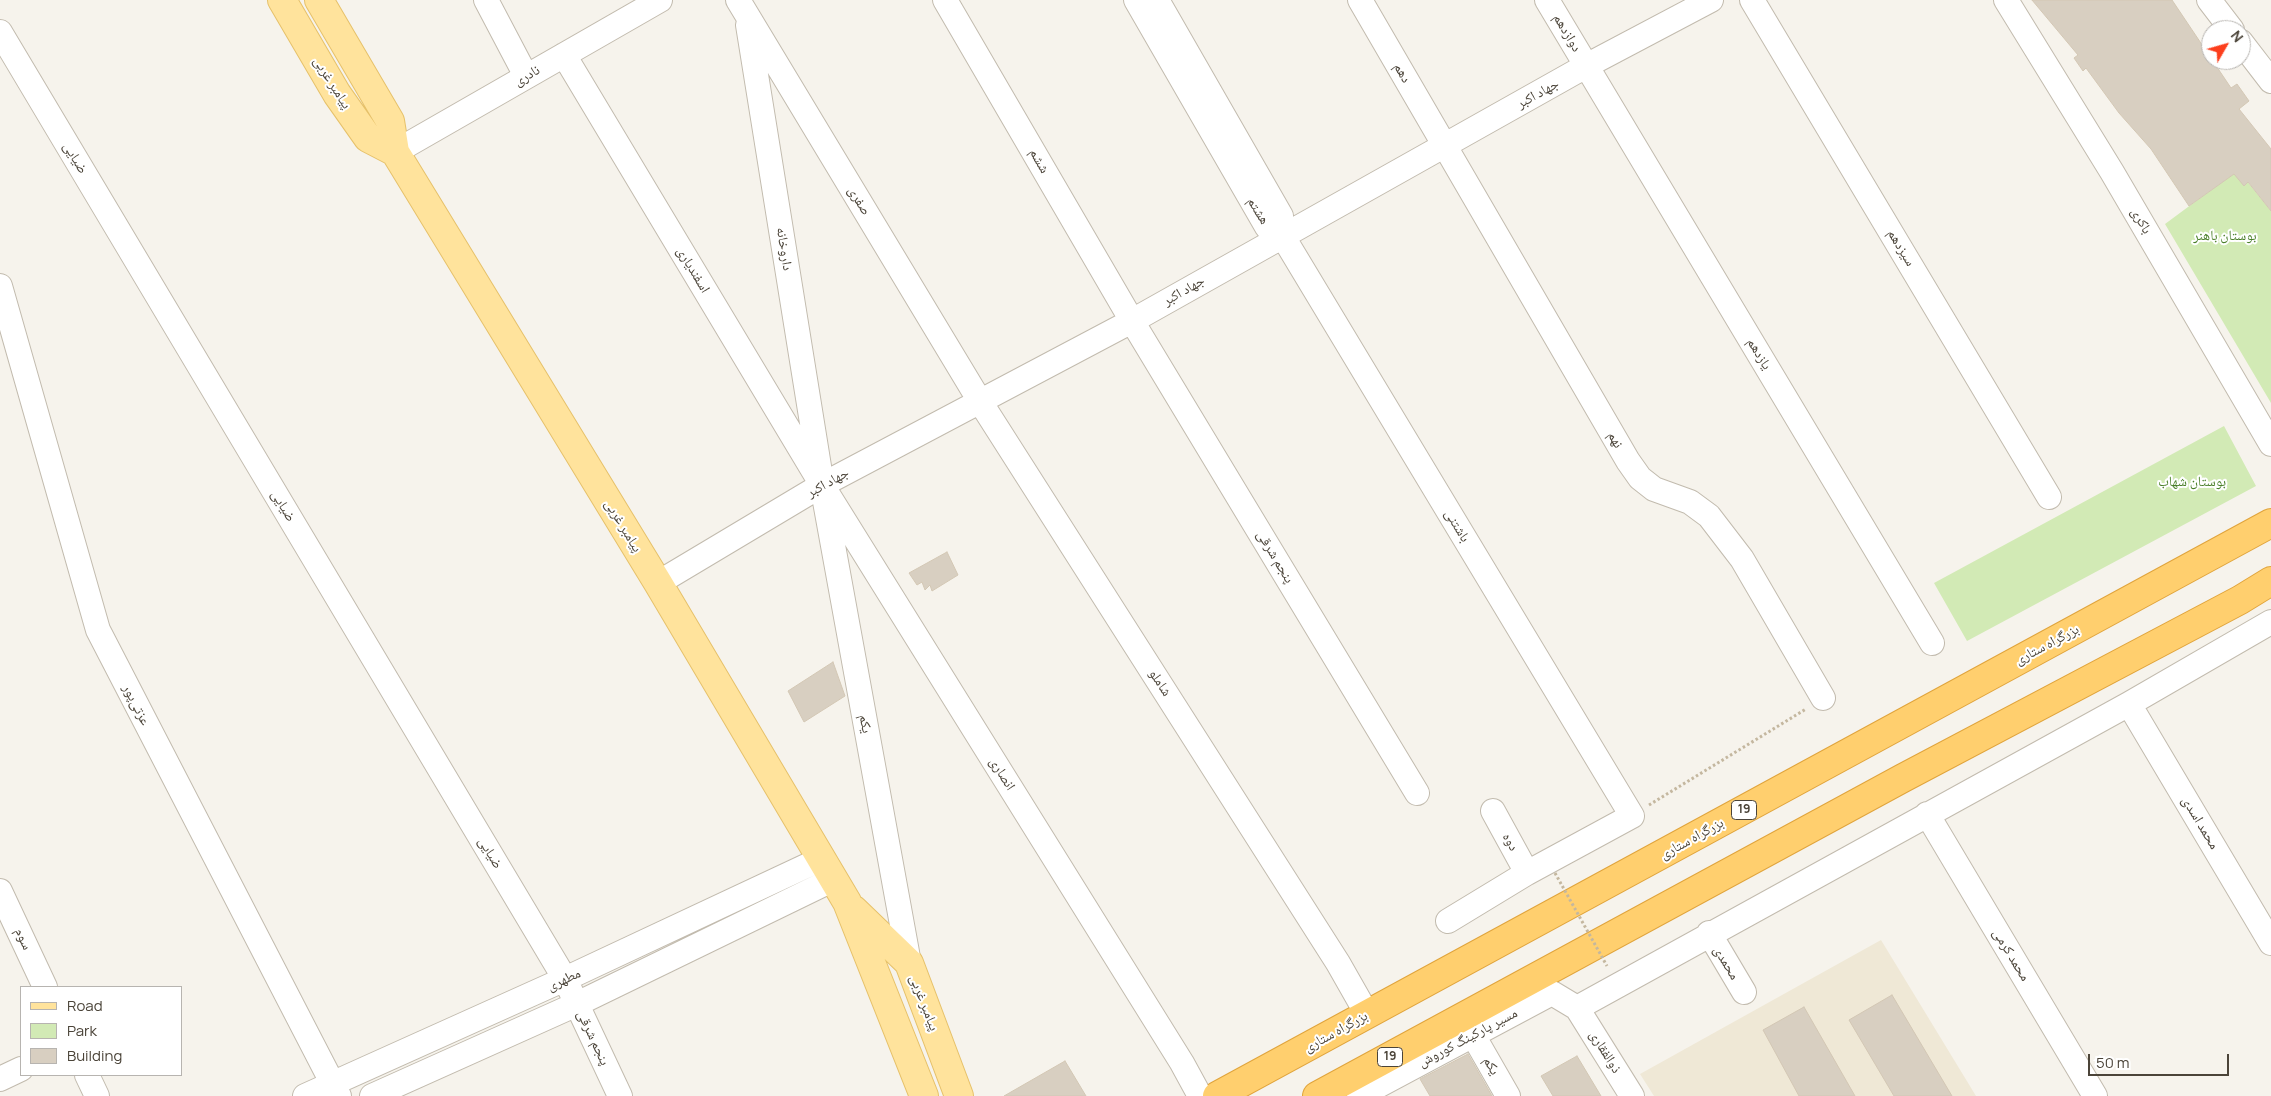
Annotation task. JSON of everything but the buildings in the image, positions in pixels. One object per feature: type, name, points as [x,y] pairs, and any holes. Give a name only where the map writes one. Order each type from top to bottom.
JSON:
[{"type":"highway","name":"بزرگراه ستاری","points":[[1217,1096],[2271,523]]},
{"type":"highway","name":"19","points":[[1317,1096],[1902,778],[2240,600],[2271,581]]},
{"type":"main road","name":"پیامبر غربی","points":[[282,0],[337,94],[368,138],[394,152]]},
{"type":"main road","name":"پیامبر غربی","points":[[320,0],[390,121],[394,152],[658,584],[833,880],[924,1096]]},
{"type":"main road","name":"پیامبر غربی","points":[[833,880],[908,963],[959,1096]]},
{"type":"street","points":[[486,0],[526,76]]},
{"type":"street","name":"نادری","points":[[394,152],[660,0]]},
{"type":"street","name":"ششم","points":[[945,0],[1132,321]]},
{"type":"street","name":"هشتم","points":[[1136,0],[1267,227],[1282,236]]},
{"type":"street","name":"هشتم","points":[[1158,0],[1281,216],[1282,236]]},
{"type":"street","name":"دهم","points":[[1360,0],[1444,146]]},
{"type":"street","name":"دوازدهم","points":[[1547,0],[1586,66]]},
{"type":"street","name":"جهاد اکبر","points":[[658,584],[822,485],[981,403],[1132,321],[1586,66],[1711,0]]},
{"type":"street","name":"سیزدهم","points":[[1752,0],[2049,497]]},
{"type":"street","name":"باکری","points":[[2006,0],[2112,172],[2271,444]]},
{"type":"street","points":[[2209,0],[2224,20]]},
{"type":"street","name":"صفری","points":[[742,7],[981,403]]},
{"type":"street","name":"داروخانه","points":[[742,7],[822,485]]},
{"type":"street","name":"ضیایی","points":[[0,32],[565,979]]},
{"type":"street","name":"اسفندیاری","points":[[564,54],[822,485]]},
{"type":"street","points":[[2251,55],[2271,81]]},
{"type":"street","name":"یازدهم","points":[[1586,66],[1932,643]]},
{"type":"street","name":"نهم","points":[[1444,146],[1628,461],[1640,478],[1654,489],[1690,502],[1709,516],[1742,560],[1823,698]]},
{"type":"street","name":"باشتنی","points":[[1282,236],[1632,816]]},
{"type":"street","name":"عزتی‌پور","points":[[0,286],[98,630],[336,1089]]},
{"type":"street","name":"پنجم شرقی","points":[[1132,321],[1417,793]]},
{"type":"street","name":"شاملو","points":[[981,403],[1338,963],[1368,1014]]},
{"type":"street","name":"یکم","points":[[822,485],[908,963]]},
{"type":"street","name":"انصاری","points":[[822,485],[1182,1063],[1200,1096]]},
{"type":"street","points":[[1577,1008],[1709,933],[2129,704],[2271,622]]},
{"type":"street","name":"محمد اسدی","points":[[2129,704],[2271,943]]},
{"type":"street","name":"دوه","points":[[1493,811],[1527,873]]},
{"type":"street","name":"محمد کرمی","points":[[1927,814],[2095,1096]]},
{"type":"street","points":[[1448,921],[1527,873],[1632,816]]},
{"type":"street","name":"مطهری","points":[[305,1096],[336,1089],[565,979],[833,880]]},
{"type":"street","name":"مطهری","points":[[372,1096],[577,1004],[833,880]]},
{"type":"street","name":"سوم","points":[[0,891],[45,986]]},
{"type":"street","name":"محمدی","points":[[1709,933],[1744,992]]},
{"type":"street","name":"پنجم شرقی","points":[[565,979],[620,1096]]},
{"type":"street","name":"مسیر پارکینگ کوروش","points":[[1359,1096],[1552,993],[1577,1008]]},
{"type":"street","name":"ذوالفقاری","points":[[1577,1008],[1632,1096]]},
{"type":"street","name":"یکم","points":[[1473,1035],[1508,1096]]},
{"type":"street","points":[[0,1079],[20,1069]]},
{"type":"street","points":[[87,1076],[97,1096]]},
{"type":"path","points":[[1632,816],[1823,698]]},
{"type":"path","points":[[1555,873],[1606,966]]},
{"type":"shaded area","points":[[1881,940],[1976,1096],[1654,1096],[1640,1074]]},
{"type":"green space","name":"بوستان باهنر","points":[[2238,170],[2271,211],[2271,403],[2165,224]]},
{"type":"green space","name":"بوستان شهاب","points":[[2224,426],[2256,486],[1967,641],[1934,583]]}]
